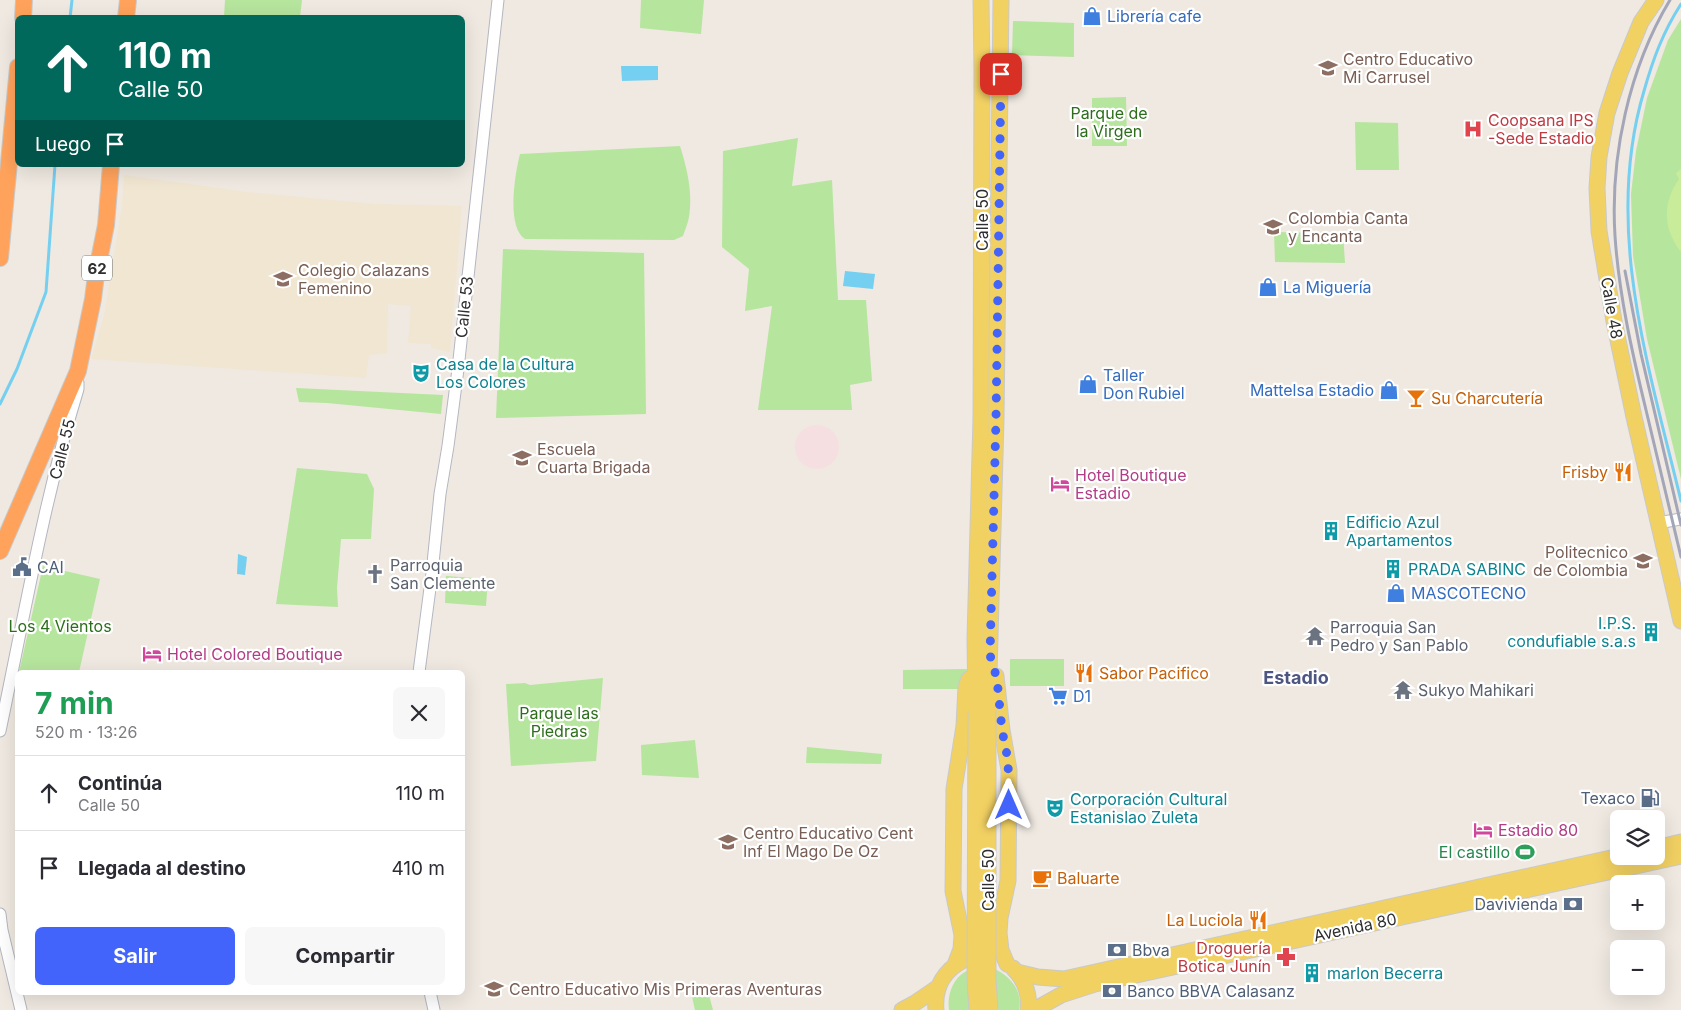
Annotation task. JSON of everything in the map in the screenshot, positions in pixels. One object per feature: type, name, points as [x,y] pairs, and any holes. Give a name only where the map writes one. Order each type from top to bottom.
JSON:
[{"type":"highway","points":[[23,15],[24,0]]},
{"type":"highway","points":[[126,15],[128,0]]},
{"type":"highway","points":[[0,258],[15,99]]},
{"type":"highway","name":"Calle 55","points":[[78,371],[106,225],[111,167]]},
{"type":"highway","name":"62","points":[[0,551],[78,371]]},
{"type":"main road","name":"Calle 50","points":[[981,0],[981,418],[975,663],[982,710],[990,1010]]},
{"type":"main road","name":"Calle 50","points":[[977,1010],[975,981],[982,710],[990,655],[996,419],[1002,0]]},
{"type":"main road","name":"Calle 48","points":[[1656,0],[1640,22],[1607,113],[1599,157],[1597,188],[1599,231],[1614,321],[1681,622]]},
{"type":"main road","points":[[990,655],[997,679],[1002,730],[1009,770],[1008,881],[1000,918],[999,933],[1001,950],[1012,968],[1024,982],[1028,992],[1028,1010]]},
{"type":"main road","points":[[902,1010],[915,1004],[937,988],[955,964],[961,949],[962,935],[953,891],[954,789],[964,726],[966,688],[975,663]]},
{"type":"main road","points":[[1665,846],[1681,842]]},
{"type":"main road","name":"Avenida 80","points":[[1034,1010],[1061,994],[1095,984],[1681,856]]},
{"type":"main road","name":"Avenida 80","points":[[955,964],[972,957],[981,956],[999,959],[1012,968],[1045,978],[1064,979],[1610,858]]},
{"type":"main road","points":[[936,1010],[937,988]]},
{"type":"street","name":"Calle 53","points":[[419,670],[440,494],[458,369],[498,0]]},
{"type":"street","name":"Calle 55","points":[[0,731],[65,431],[78,389],[78,371]]},
{"type":"street","points":[[1658,523],[1680,519]]},
{"type":"street","points":[[0,914],[15,985]]},
{"type":"street","points":[[17,995],[21,1010]]},
{"type":"street","points":[[431,995],[434,1010]]},
{"type":"shaded area","name":"Colegio Calazans Femenino","points":[[124,175],[247,192],[375,204],[462,206],[450,352],[431,348],[431,344],[408,343],[411,306],[388,304],[387,353],[369,355],[366,378],[91,359],[104,316],[122,206]]},
{"type":"shaded area","points":[[817,425],[829,429],[835,435],[839,447],[835,459],[829,465],[817,469],[805,465],[799,459],[795,447],[799,435],[805,429]]},
{"type":"green space","points":[[225,0],[302,0],[300,15],[224,15]]},
{"type":"green space","points":[[641,0],[704,0],[701,34],[640,28]]},
{"type":"green space","points":[[1681,19],[1681,479],[1647,339],[1633,256],[1631,194],[1636,151],[1647,98],[1668,40]]},
{"type":"green space","points":[[1013,21],[1074,23],[1074,57],[1012,55]]},
{"type":"green space","name":"Parque de la Virgen","points":[[1126,97],[1127,146],[1092,146],[1092,98]]},
{"type":"green space","points":[[1355,122],[1398,123],[1399,170],[1356,170]]},
{"type":"green space","points":[[798,138],[792,186],[832,180],[838,300],[866,300],[872,381],[850,385],[852,410],[758,410],[772,306],[745,311],[749,269],[722,247],[723,151]]},
{"type":"green space","points":[[680,146],[690,190],[689,217],[683,236],[674,240],[525,239],[519,233],[514,212],[514,186],[520,154]]},
{"type":"green space","points":[[1681,169],[1681,252],[1675,243],[1668,225],[1667,207],[1673,188],[1679,179],[1676,173]]},
{"type":"green space","points":[[1274,232],[1343,233],[1345,263],[1275,262]]},
{"type":"green space","points":[[503,249],[644,253],[646,414],[496,418]]},
{"type":"green space","points":[[296,388],[443,395],[441,414],[299,402]]},
{"type":"green space","points":[[297,468],[367,474],[374,489],[371,539],[341,539],[337,588],[338,607],[276,604]]},
{"type":"green space","name":"Los 4 Vientos","points":[[43,566],[100,579],[79,670],[19,670]]},
{"type":"green space","points":[[446,576],[488,579],[486,606],[445,603]]},
{"type":"green space","points":[[1010,659],[1064,659],[1064,686],[1010,686]]},
{"type":"green space","points":[[903,670],[977,670],[977,689],[903,689]]},
{"type":"green space","name":"Parque las Piedras","points":[[603,678],[596,761],[511,766],[506,684],[525,683],[530,685]]},
{"type":"green space","points":[[695,740],[699,778],[642,775],[641,745]]},
{"type":"green space","points":[[807,747],[882,754],[881,764],[806,763]]},
{"type":"green space","points":[[993,968],[1005,975],[1014,984],[1019,996],[1019,1010],[949,1010],[950,992],[955,981],[963,973],[975,969]]},
{"type":"green space","points":[[706,984],[713,1010],[695,1010],[690,988]]},
{"type":"water","points":[[621,66],[658,66],[658,80],[622,81]]},
{"type":"water","points":[[845,271],[875,274],[873,289],[843,286]]},
{"type":"water","points":[[238,554],[247,557],[245,575],[237,574]]},
{"type":"waterway","points":[[70,15],[72,0]]},
{"type":"waterway","points":[[1681,4],[1659,46],[1644,91],[1633,142],[1628,194],[1629,246],[1635,297],[1644,349],[1681,501]]},
{"type":"waterway","points":[[0,404],[17,369],[46,292],[55,167]]},
{"type":"railway","points":[[1670,0],[1643,54],[1633,83],[1619,144],[1614,206],[1617,258],[1627,323],[1681,557]]},
{"type":"railway","points":[[1625,271],[1641,354],[1681,525]]},
{"type":"place","name":"Librería cafe","points":[[1092,16]]},
{"type":"place","name":"Centro Educativo Mi Carrusel","points":[[1328,68]]},
{"type":"place","name":"Coopsana IPS -Sede Estadio","points":[[1473,129]]},
{"type":"place","name":"Colombia Canta y Encanta","points":[[1273,227]]},
{"type":"place","name":"Colegio Calazans Femenino","points":[[283,279]]},
{"type":"place","name":"La Miguería","points":[[1268,287]]},
{"type":"place","name":"Casa de la Cultura Los Colores","points":[[421,373]]},
{"type":"place","name":"Taller Don Rubiel","points":[[1088,384]]},
{"type":"place","name":"Mattelsa Estadio","points":[[1389,390]]},
{"type":"place","name":"Su Charcutería","points":[[1416,398]]},
{"type":"place","name":"Escuela Cuarta Brigada","points":[[522,458]]},
{"type":"place","name":"Frisby","points":[[1623,472]]},
{"type":"place","name":"Hotel Boutique Estadio","points":[[1060,484]]},
{"type":"place","name":"Edificio Azul Apartamentos","points":[[1331,531]]},
{"type":"place","name":"Politecnico de Colombia","points":[[1643,561]]},
{"type":"place","name":"CAI","points":[[22,567]]},
{"type":"place","name":"PRADA SABINC","points":[[1393,569]]},
{"type":"place","name":"Parroquia San Clemente","points":[[375,574]]},
{"type":"place","name":"MASCOTECNO","points":[[1396,593]]},
{"type":"place","name":"I.P.S. condufiable s.a.s","points":[[1651,632]]},
{"type":"place","name":"Parroquia San Pedro y San Pablo","points":[[1315,636]]},
{"type":"place","name":"Hotel Colored Boutique","points":[[152,654]]},
{"type":"place","name":"Sabor Pacifico","points":[[1084,673]]},
{"type":"place","name":"Sukyo Mahikari","points":[[1403,690]]},
{"type":"place","name":"D1","points":[[1058,696]]},
{"type":"place","name":"Texaco","points":[[1650,798]]},
{"type":"place","name":"Corporación Cultural Estanislao Zuleta","points":[[1055,808]]},
{"type":"place","name":"Estadio 80","points":[[1483,830]]},
{"type":"place","name":"Centro Educativo Cent Inf El Mago De Oz","points":[[728,842]]},
{"type":"place","name":"El castillo","points":[[1525,852]]},
{"type":"place","name":"Baluarte","points":[[1042,878]]},
{"type":"place","name":"Davivienda","points":[[1573,904]]},
{"type":"place","name":"La Luciola","points":[[1258,920]]},
{"type":"place","name":"Bbva","points":[[1117,950]]},
{"type":"place","name":"Droguería Botica Junín","points":[[1286,957]]},
{"type":"place","name":"marlon Becerra","points":[[1312,973]]},
{"type":"place","name":"Centro Educativo Mis Primeras Aventuras","points":[[494,989]]},
{"type":"place","name":"Banco BBVA Calasanz","points":[[1112,991]]},
{"type":"district","name":"Estadio","points":[[1296,677]]},
{"type":"route","points":[[1001,74],[996,419],[990,655],[997,679],[1002,730],[1008,760],[1009,805]]}]
